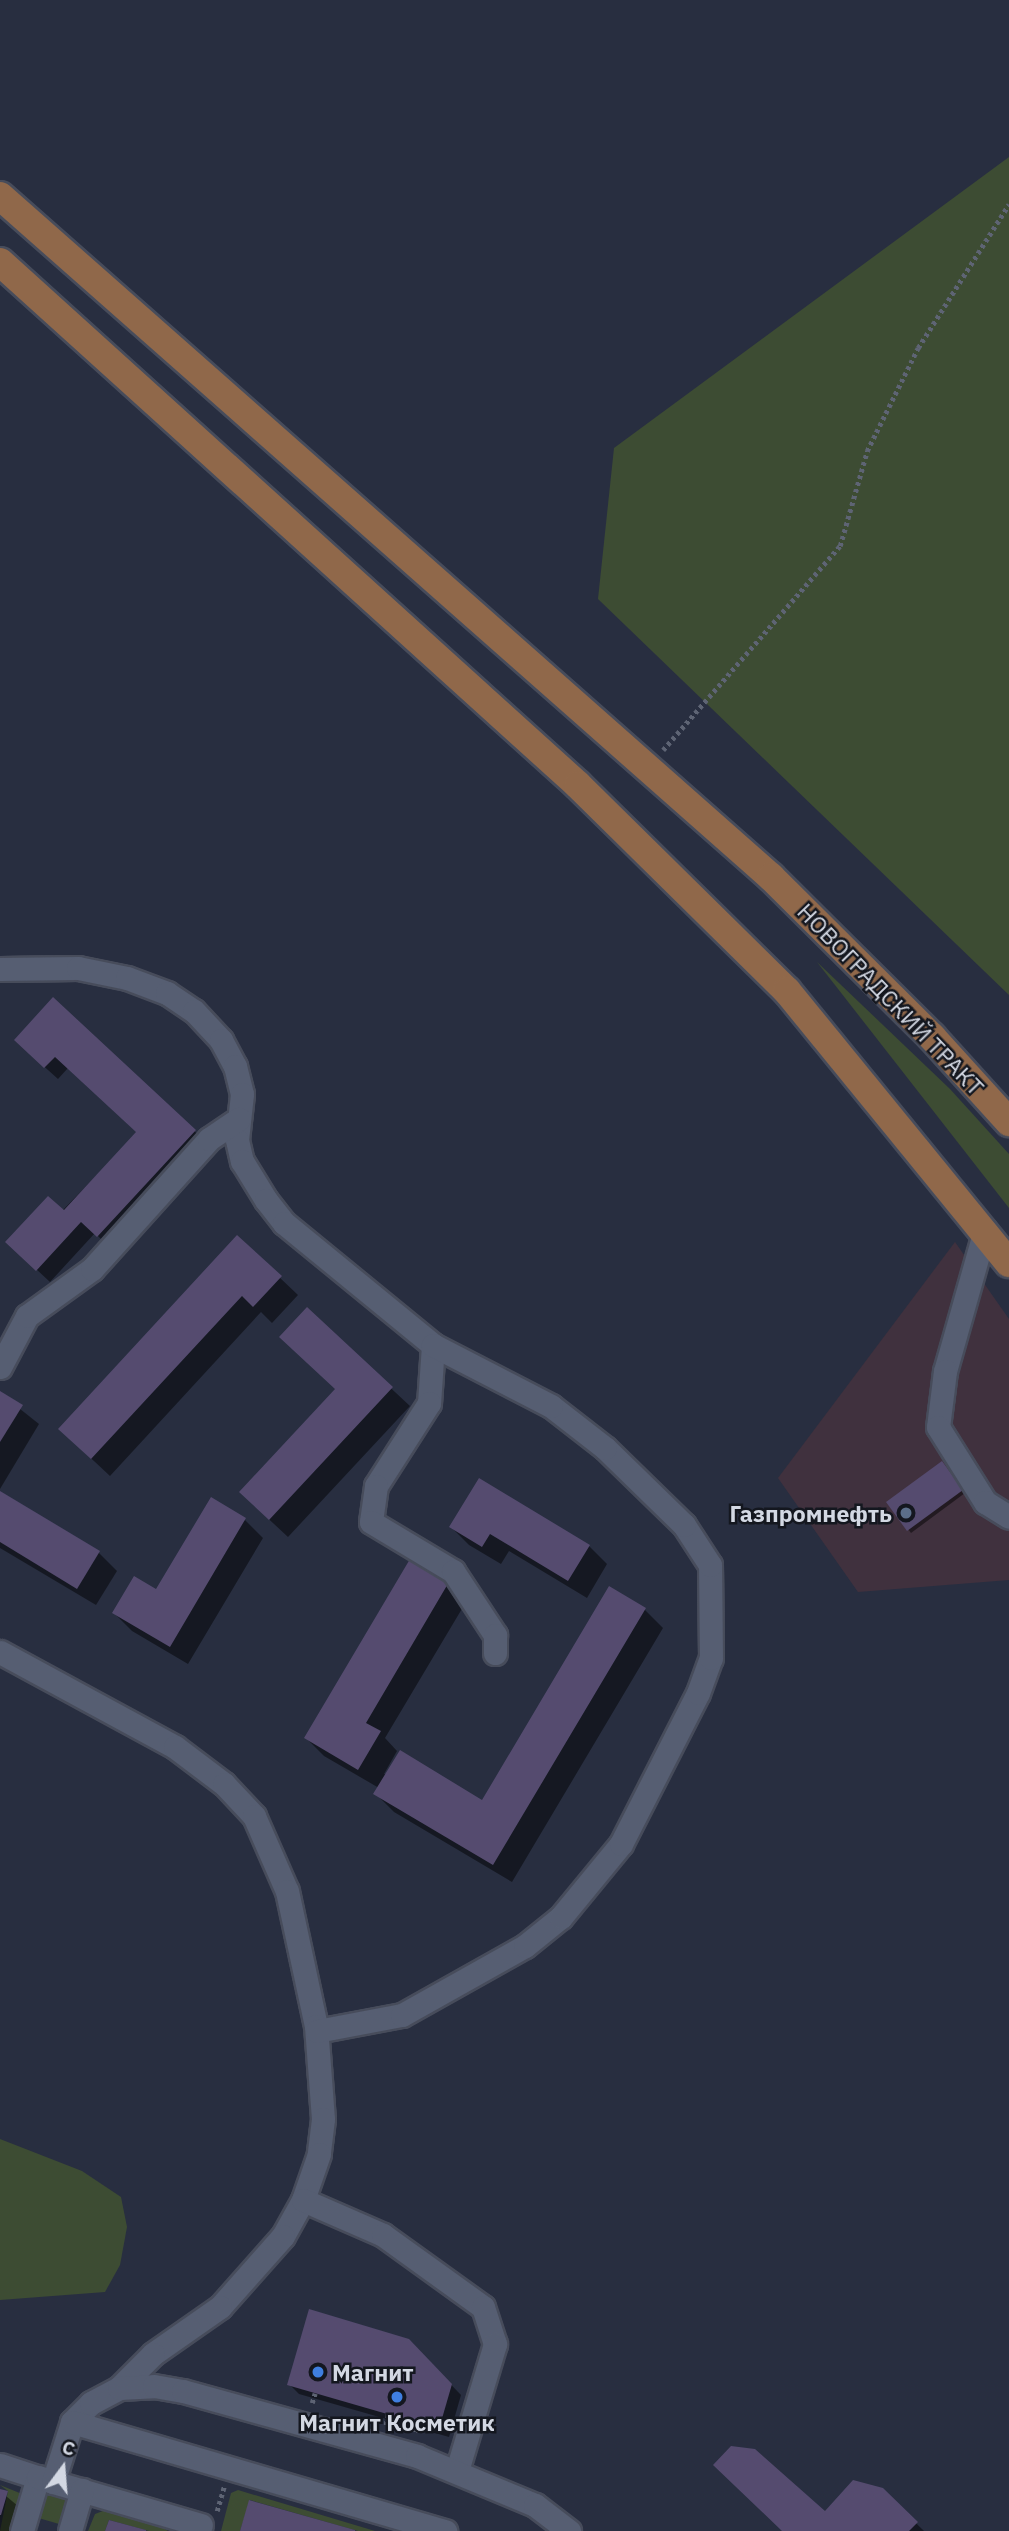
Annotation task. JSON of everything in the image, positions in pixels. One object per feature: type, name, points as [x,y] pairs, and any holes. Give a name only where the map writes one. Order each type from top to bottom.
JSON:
[{"type":"main road","name":"НОВОГРАДСКИЙ ТРАКТ","points":[[0,196],[771,877],[1007,1117]]},
{"type":"main road","points":[[0,262],[579,785],[786,991],[985,1230],[1009,1263]]},
{"type":"lane","points":[[0,969],[79,968],[167,993],[194,1011],[221,1040],[235,1066],[242,1094],[237,1140],[242,1161],[284,1223],[433,1345],[551,1406],[605,1448],[684,1525],[710,1565],[711,1658],[698,1693],[621,1844],[561,1917],[525,1946],[402,2015],[317,2031]]},
{"type":"lane","points":[[0,1367],[27,1316],[92,1269],[209,1139],[239,1119]]},
{"type":"lane","points":[[985,1230],[945,1371],[938,1427],[985,1502],[1009,1517]]},
{"type":"lane","points":[[433,1345],[429,1403],[376,1486],[371,1522],[453,1571],[495,1634],[495,1653]]},
{"type":"lane","points":[[0,1652],[175,1747],[224,1784],[254,1816],[287,1891],[317,2031],[323,2119],[319,2154],[303,2200],[283,2236],[220,2306],[153,2354],[119,2388],[91,2403],[72,2423],[22,2531]]},
{"type":"lane","points":[[303,2200],[383,2235],[482,2307],[495,2344],[457,2471]]},
{"type":"lane","points":[[119,2388],[154,2386],[243,2404],[457,2471],[535,2505],[569,2531]]},
{"type":"lane","points":[[72,2423],[417,2527],[445,2531]]},
{"type":"lane","points":[[0,2465],[201,2525]]},
{"type":"lane","points":[[70,2531],[82,2490]]},
{"type":"path","points":[[649,768],[840,546],[867,451],[918,348],[1009,204]]},
{"type":"path","points":[[312,2403],[315,2393]]},
{"type":"path","points":[[386,2425],[388,2414]]},
{"type":"path","points":[[414,2433],[418,2422]]},
{"type":"shaded area","points":[[955,1242],[1009,1319],[1009,1580],[858,1592],[778,1478]]},
{"type":"green space","points":[[1009,157],[1009,995],[598,599],[614,448]]},
{"type":"green space","points":[[817,962],[950,1089],[1009,1154],[1009,1208]]},
{"type":"green space","points":[[0,2139],[82,2171],[121,2197],[127,2227],[120,2265],[105,2292],[0,2300]]},
{"type":"green space","points":[[0,2485],[22,2494],[16,2531],[0,2531],[8,2491]]},
{"type":"green space","points":[[238,2490],[375,2531],[358,2531],[250,2500],[240,2531],[221,2531],[231,2493]]},
{"type":"green space","points":[[46,2493],[66,2500],[66,2526],[35,2517]]},
{"type":"green space","points":[[108,2509],[150,2520],[168,2531],[149,2531],[109,2520],[105,2531],[88,2531],[95,2514]]},
{"type":"building","points":[[53,997],[196,1130],[97,1237],[81,1222],[36,1271],[5,1242],[48,1196],[64,1210],[136,1132],[55,1057],[44,1068],[14,1040]]},
{"type":"building","points":[[237,1235],[282,1276],[253,1307],[242,1296],[91,1459],[58,1429]]},
{"type":"building","points":[[307,1307],[393,1387],[269,1520],[239,1492],[335,1389],[279,1337]]},
{"type":"building","points":[[0,1391],[23,1405],[0,1442]]},
{"type":"building","points":[[942,1461],[963,1490],[907,1531],[886,1502]]},
{"type":"building","points":[[479,1478],[590,1545],[568,1581],[490,1534],[482,1547],[449,1527]]},
{"type":"building","points":[[0,1491],[100,1551],[77,1589],[0,1542]]},
{"type":"building","points":[[211,1497],[246,1518],[170,1647],[112,1613],[134,1576],[156,1589]]},
{"type":"building","points":[[410,1559],[449,1582],[366,1723],[381,1731],[358,1770],[304,1738]]},
{"type":"building","points":[[609,1586],[646,1608],[493,1865],[373,1794],[400,1750],[482,1800]]},
{"type":"building","points":[[309,2309],[409,2339],[452,2384],[439,2429],[287,2385]]},
{"type":"building","points":[[731,2446],[755,2449],[825,2511],[853,2480],[883,2488],[918,2522],[909,2531],[782,2531],[713,2465]]},
{"type":"building","points":[[0,2489],[8,2491],[1,2515],[0,2515]]},
{"type":"building","points":[[249,2500],[355,2530],[355,2531],[240,2531]]},
{"type":"building","points":[[109,2520],[146,2530],[146,2531],[105,2531]]},
{"type":"place","name":"Газпромнефть","points":[[906,1513]]},
{"type":"place","name":"Магнит","points":[[318,2372]]},
{"type":"place","name":"Магнит Косметик","points":[[397,2397]]}]
